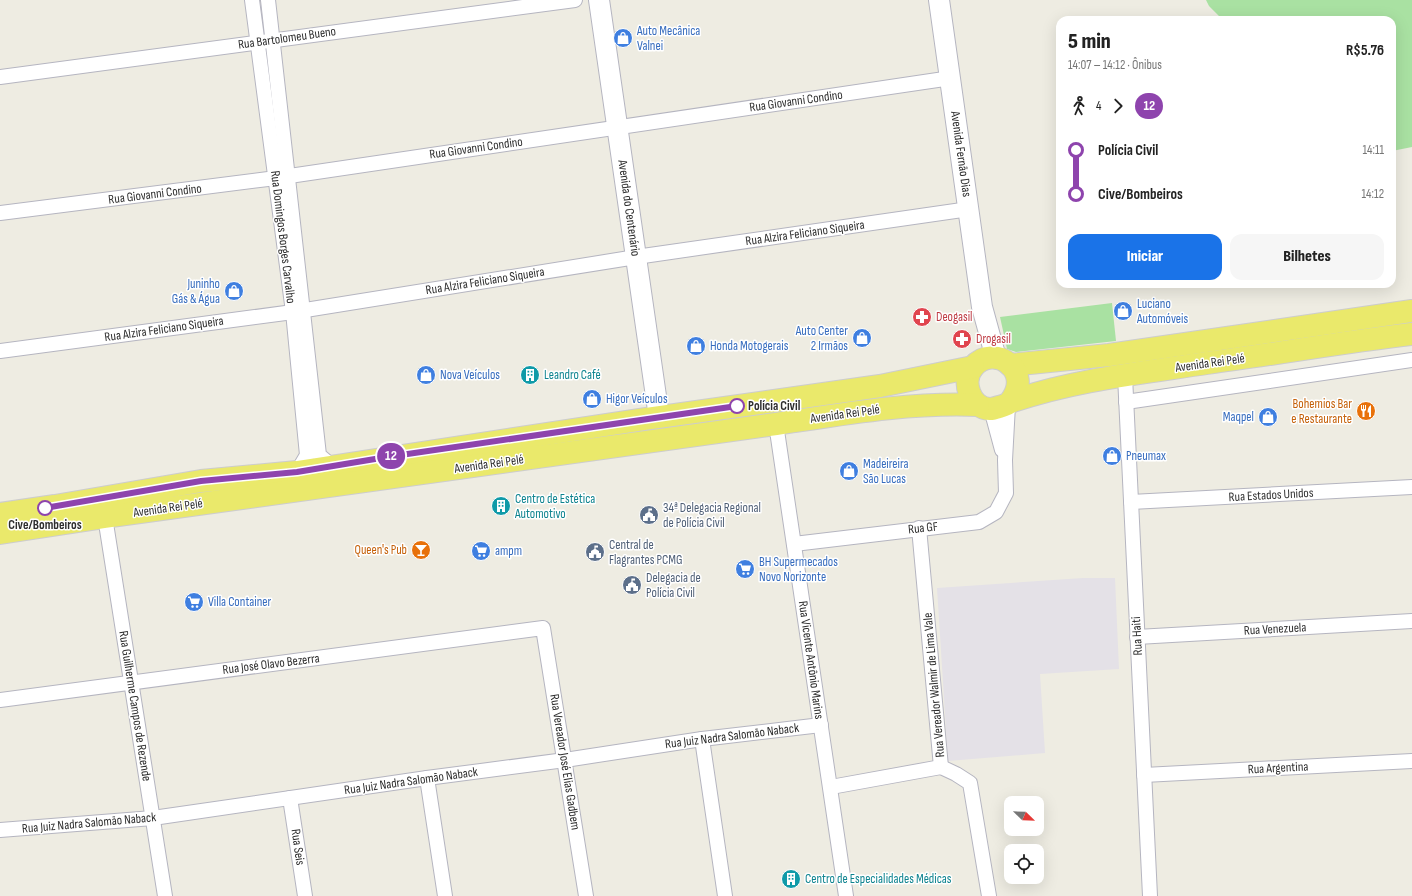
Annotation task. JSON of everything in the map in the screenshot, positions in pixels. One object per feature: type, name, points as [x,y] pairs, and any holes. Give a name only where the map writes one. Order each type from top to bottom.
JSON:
[{"type":"main road","name":"Avenida Rei Pelé","points":[[0,514],[201,481],[297,472],[659,417],[880,386],[989,363],[1030,364],[1108,355],[1412,311]]},
{"type":"main road","name":"Avenida Rei Pelé","points":[[0,533],[776,424],[873,409],[927,405],[997,405],[1050,390],[1125,376],[1412,334]]},
{"type":"main road","points":[[989,363],[1016,371],[1018,383],[1016,396],[997,405],[972,399],[968,391],[967,383],[969,375],[989,363]]},
{"type":"street","name":"Rua Domingos Borges Carvalho","points":[[252,0],[257,42],[282,177]]},
{"type":"street","name":"Rua Domingos Borges Carvalho","points":[[268,0],[273,40],[282,177],[298,311],[320,456],[332,466]]},
{"type":"street","name":"Rua Bartolomeu Bueno","points":[[0,78],[575,0]]},
{"type":"street","name":"Avenida do Centenário","points":[[600,0],[659,417]]},
{"type":"street","name":"Avenida Fernão Dias","points":[[940,0],[989,363]]},
{"type":"street","name":"Rua Giovanni Condino","points":[[0,214],[282,177],[951,78]]},
{"type":"street","name":"Rua Alzira Feliciano Siqueira","points":[[0,351],[298,311],[636,257],[969,209]]},
{"type":"street","name":"Rua Domingos Borges Carvalho","points":[[297,472],[307,455],[298,311]]},
{"type":"street","points":[[1126,402],[1412,360]]},
{"type":"street","name":"Rua Haiti","points":[[1125,376],[1150,896]]},
{"type":"street","name":"Rua GF","points":[[794,544],[979,522],[996,512],[1006,492],[1005,460],[997,405]]},
{"type":"street","name":"Rua Vicente Antônio Marins","points":[[776,424],[846,896]]},
{"type":"street","name":"Rua Estados Unidos","points":[[1131,502],[1412,487]]},
{"type":"street","name":"Rua Guilherme Campos de Rezende","points":[[106,517],[165,896]]},
{"type":"street","name":"Rua Vereador Walmir de Lima Vale","points":[[919,528],[941,767],[956,774],[970,784],[989,896]]},
{"type":"street","name":"Rua Venezuela","points":[[1137,637],[1412,621]]},
{"type":"street","name":"Rua José Olavo Bezerra","points":[[0,700],[543,628]]},
{"type":"street","name":"Rua Vereador José Elias Gadbem","points":[[543,628],[586,896]]},
{"type":"street","name":"Rua Juiz Nadra Salomão Naback","points":[[0,830],[153,818],[427,778],[565,760],[702,739],[821,725]]},
{"type":"street","points":[[702,739],[725,896]]},
{"type":"street","name":"Rua Argentina","points":[[1144,775],[1412,761]]},
{"type":"street","points":[[831,787],[941,767]]},
{"type":"street","points":[[427,778],[445,896]]},
{"type":"street","name":"Rua Seis","points":[[290,798],[305,896]]},
{"type":"shaded area","points":[[1083,578],[1115,578],[1119,669],[1040,674],[1045,753],[948,761],[937,588]]},
{"type":"green space","points":[[1206,0],[1412,0],[1412,147],[1396,150],[1396,16],[1219,16],[1209,6]]},
{"type":"green space","points":[[1112,303],[1116,341],[1016,352],[1007,349],[1000,317]]},
{"type":"bus line","name":"12","points":[[45,508],[201,481],[297,472],[387,457],[737,406]]},
{"type":"place","name":"Auto Mecânica Valnei","points":[[623,38]]},
{"type":"place","name":"Juninho Gás & Água","points":[[234,291]]},
{"type":"place","name":"Luciano Automóveis","points":[[1123,311]]},
{"type":"place","name":"Deogasil","points":[[922,317]]},
{"type":"place","name":"Auto Center 2 Irmãos","points":[[862,338]]},
{"type":"place","name":"Drogasil","points":[[962,339]]},
{"type":"place","name":"Honda Motogerais","points":[[696,346]]},
{"type":"place","name":"Nova Veículos","points":[[426,375]]},
{"type":"place","name":"Leandro Café","points":[[530,375]]},
{"type":"place","name":"Higor Veículos","points":[[592,399]]},
{"type":"place","name":"Polícia Civil","points":[[737,406]]},
{"type":"place","name":"Bohemios Bar e Restaurante","points":[[1366,411]]},
{"type":"place","name":"Maqpel","points":[[1268,417]]},
{"type":"place","name":"Pneumax","points":[[1112,456]]},
{"type":"place","name":"Madeireira São Lucas","points":[[849,471]]},
{"type":"place","name":"Centro de Estética Automotivo","points":[[501,506]]},
{"type":"place","name":"Cive/Bombeiros","points":[[45,508]]},
{"type":"place","name":"34ª Delegacia Regional de Polícia Civil","points":[[649,515]]},
{"type":"place","name":"Queen's Pub","points":[[421,550]]},
{"type":"place","name":"ampm","points":[[481,551]]},
{"type":"place","name":"Central de Flagrantes PCMG","points":[[595,552]]},
{"type":"place","name":"BH Supermecados Novo Norizonte","points":[[745,569]]},
{"type":"place","name":"Delegacia de Polícia Civil","points":[[632,585]]},
{"type":"place","name":"Villa Container","points":[[194,602]]},
{"type":"place","name":"Centro de Especialidades Médicas","points":[[791,879]]}]
